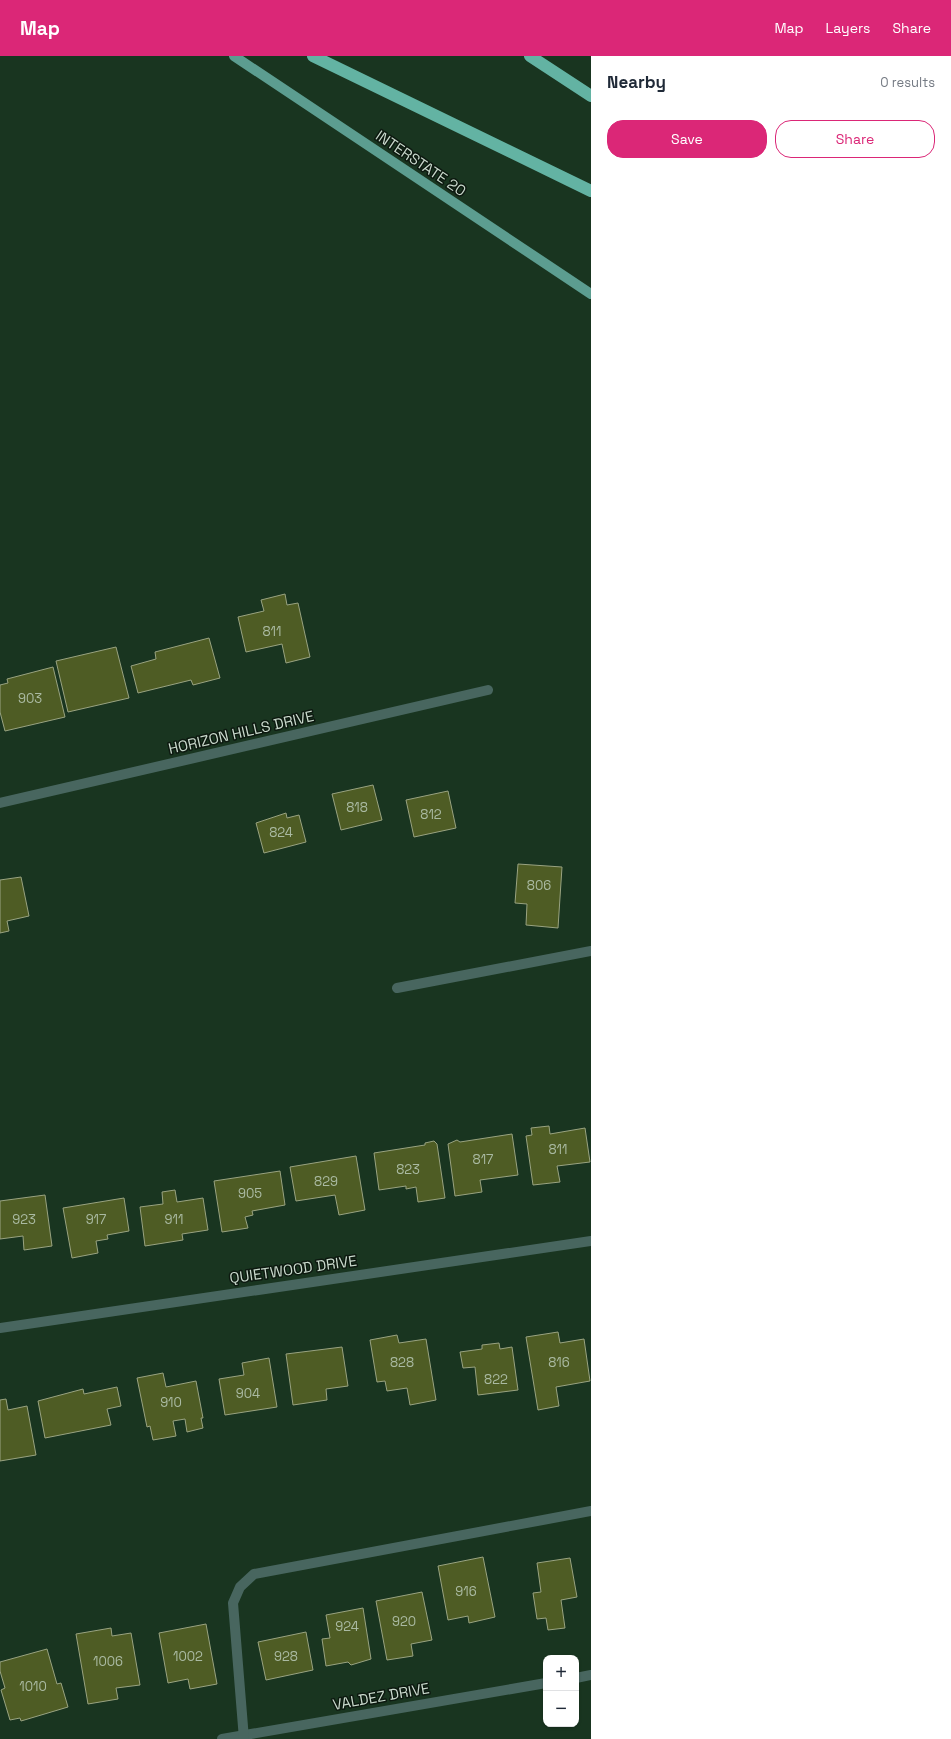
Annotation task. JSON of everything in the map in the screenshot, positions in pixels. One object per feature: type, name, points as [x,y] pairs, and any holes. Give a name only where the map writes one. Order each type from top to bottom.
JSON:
[{"type":"highway","points":[[314,56],[591,191]]},
{"type":"highway","points":[[530,56],[591,96]]},
{"type":"main road","name":"INTERSTATE 20","points":[[234,56],[591,294]]},
{"type":"street","name":"HORIZON HILLS DRIVE","points":[[0,803],[488,690]]},
{"type":"street","points":[[397,988],[591,951]]},
{"type":"street","name":"QUIETWOOD DRIVE","points":[[0,1328],[591,1241]]},
{"type":"street","points":[[244,1737],[232,1603],[240,1587],[254,1574],[591,1511]]},
{"type":"street","points":[[579,1678],[591,1676]]},
{"type":"street","name":"VALDEZ DRIVE","points":[[222,1739],[244,1737],[543,1684]]},
{"type":"building","points":[[285,594],[287,605],[298,603],[310,657],[286,663],[282,644],[246,652],[238,617],[264,611],[261,600]]},
{"type":"building","points":[[209,638],[220,678],[193,685],[191,680],[138,693],[131,666],[156,659],[155,652]]},
{"type":"building","points":[[116,647],[129,698],[68,712],[56,661]]},
{"type":"building","points":[[53,667],[65,717],[5,731],[0,712],[0,685],[8,683],[7,679]]},
{"type":"building","points":[[373,785],[382,820],[341,830],[332,794]]},
{"type":"building","points":[[448,791],[456,828],[414,837],[406,800]]},
{"type":"building","points":[[286,813],[287,818],[299,815],[306,842],[264,853],[256,823]]},
{"type":"building","points":[[518,864],[562,867],[558,928],[526,925],[527,904],[515,903]]},
{"type":"building","points":[[21,877],[29,916],[7,921],[9,931],[0,933],[0,880]]},
{"type":"building","points":[[549,1126],[550,1134],[585,1128],[590,1162],[557,1166],[560,1182],[533,1185],[526,1136],[532,1135],[531,1128]]},
{"type":"building","points":[[512,1134],[518,1175],[480,1180],[482,1192],[455,1196],[448,1144],[457,1140],[460,1142]]},
{"type":"building","points":[[434,1141],[437,1144],[445,1198],[418,1202],[416,1187],[406,1189],[406,1186],[379,1190],[374,1153],[425,1145],[425,1143]]},
{"type":"building","points":[[356,1156],[365,1210],[339,1215],[335,1195],[296,1201],[290,1167]]},
{"type":"building","points":[[280,1171],[285,1205],[252,1211],[253,1215],[245,1217],[248,1228],[222,1232],[214,1181]]},
{"type":"building","points":[[175,1190],[177,1202],[203,1198],[208,1230],[182,1234],[183,1240],[145,1246],[140,1207],[163,1204],[162,1192]]},
{"type":"building","points":[[45,1195],[52,1246],[24,1250],[23,1236],[0,1239],[0,1201]]},
{"type":"building","points":[[124,1198],[129,1231],[107,1235],[108,1239],[96,1241],[98,1253],[72,1258],[63,1208]]},
{"type":"building","points":[[558,1332],[560,1343],[584,1339],[590,1381],[556,1387],[559,1406],[538,1410],[526,1337]]},
{"type":"building","points":[[397,1335],[399,1343],[426,1339],[436,1400],[410,1405],[407,1388],[387,1391],[385,1381],[377,1382],[370,1340]]},
{"type":"building","points":[[499,1343],[500,1349],[512,1347],[518,1390],[478,1395],[475,1367],[463,1368],[460,1352],[482,1349],[482,1345]]},
{"type":"building","points":[[342,1347],[348,1386],[326,1389],[327,1400],[293,1405],[286,1354]]},
{"type":"building","points":[[269,1358],[277,1407],[225,1415],[219,1379],[244,1375],[242,1363]]},
{"type":"building","points":[[163,1373],[166,1387],[196,1381],[203,1418],[201,1418],[203,1428],[187,1432],[185,1419],[173,1421],[176,1436],[153,1440],[150,1426],[147,1427],[137,1378]]},
{"type":"building","points":[[117,1387],[121,1406],[107,1409],[111,1425],[45,1438],[38,1401],[83,1389],[84,1394]]},
{"type":"building","points":[[6,1399],[8,1410],[27,1406],[36,1455],[0,1461],[0,1400]]},
{"type":"building","points":[[483,1557],[495,1617],[469,1623],[468,1616],[448,1620],[438,1566]]},
{"type":"building","points":[[570,1558],[577,1597],[561,1600],[565,1628],[548,1630],[546,1618],[537,1619],[533,1593],[541,1592],[537,1563]]},
{"type":"building","points":[[422,1592],[432,1640],[411,1644],[413,1656],[387,1660],[376,1601]]},
{"type":"building","points":[[363,1608],[371,1659],[351,1665],[348,1662],[326,1666],[322,1639],[330,1638],[326,1615]]},
{"type":"building","points":[[206,1624],[217,1684],[190,1689],[188,1679],[168,1683],[159,1633]]},
{"type":"building","points":[[111,1628],[112,1636],[131,1633],[140,1685],[116,1688],[118,1699],[88,1704],[76,1634]]},
{"type":"building","points":[[306,1632],[313,1670],[266,1680],[258,1642]]},
{"type":"building","points":[[47,1649],[57,1684],[61,1683],[68,1707],[21,1721],[20,1718],[10,1720],[1,1690],[5,1688],[0,1671],[0,1662]]}]
